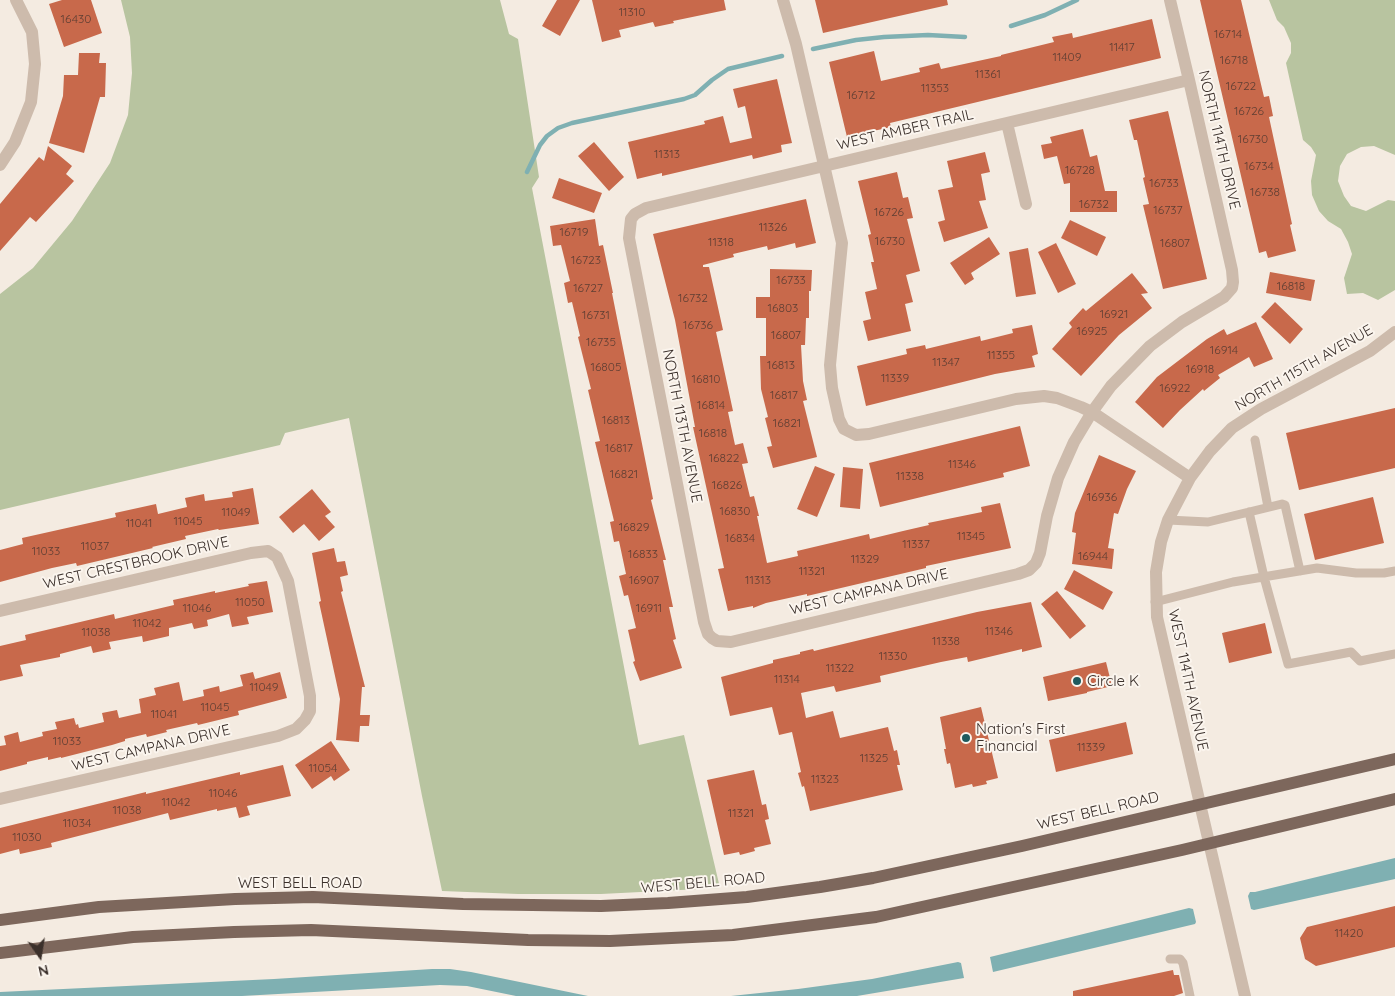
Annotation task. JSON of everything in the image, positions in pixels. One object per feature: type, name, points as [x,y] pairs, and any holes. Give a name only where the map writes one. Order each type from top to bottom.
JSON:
[{"type":"main road","name":"WEST BELL ROAD","points":[[0,920],[100,907],[236,899],[313,897],[445,903],[600,906],[747,897],[858,881],[1013,848],[1395,759]]},
{"type":"main road","points":[[0,953],[134,937],[311,930],[528,940],[610,941],[733,936],[876,917],[1209,844],[1395,800]]},
{"type":"street","points":[[0,165],[14,142],[32,102],[35,64],[32,32],[16,0]]},
{"type":"street","points":[[783,0],[800,60],[842,242],[842,261],[831,355],[831,376],[838,419],[844,429],[849,433],[869,434],[1029,397],[1057,398],[1092,412],[1190,478]]},
{"type":"street","name":"NORTH 114TH DRIVE","points":[[1092,412],[1111,386],[1150,346],[1182,322],[1224,297],[1232,288],[1234,277],[1170,0]]},
{"type":"street","name":"WEST AMBER TRAIL","points":[[631,219],[635,214],[646,208],[1189,80]]},
{"type":"street","points":[[1007,123],[1026,204]]},
{"type":"street","name":"NORTH 113TH AVENUE","points":[[631,219],[629,232],[635,267],[704,622],[708,634],[712,638]]},
{"type":"street","name":"NORTH 115TH AVENUE","points":[[1190,478],[1210,451],[1232,428],[1261,409],[1370,351],[1395,332]]},
{"type":"street","name":"WEST CAMPANA DRIVE","points":[[712,638],[717,641],[731,642],[1018,574],[1033,567],[1039,559],[1047,516],[1058,478],[1074,442],[1092,412]]},
{"type":"street","name":"WEST 114TH AVENUE","points":[[1190,478],[1168,520],[1158,556],[1155,602],[1159,632],[1246,996]]},
{"type":"street","name":"WEST CRESTBROOK DRIVE","points":[[0,611],[268,550],[277,557],[288,581],[310,696],[310,710],[306,720]]},
{"type":"street","name":"WEST CAMPANA DRIVE","points":[[0,799],[278,736],[296,729],[306,720]]},
{"type":"lane","points":[[1255,440],[1268,507]]},
{"type":"lane","points":[[1168,520],[1208,522],[1268,507],[1285,505],[1300,571]]},
{"type":"lane","points":[[1249,512],[1288,664],[1352,652],[1360,660],[1395,654]]},
{"type":"lane","points":[[1155,602],[1233,582],[1317,568],[1356,573],[1395,571]]},
{"type":"lane","points":[[1170,959],[1180,959],[1190,996]]},
{"type":"green space","points":[[121,0],[500,0],[509,34],[518,39],[539,177],[532,188],[639,745],[684,735],[720,888],[601,894],[518,894],[442,891],[349,418],[285,433],[280,445],[0,510],[0,294],[33,268],[72,221],[110,163],[128,115],[132,73],[130,37]]},
{"type":"green space","points":[[1269,0],[1395,0],[1395,155],[1374,146],[1361,147],[1347,154],[1340,166],[1338,181],[1344,196],[1351,206],[1366,211],[1388,200],[1395,201],[1395,290],[1378,300],[1363,293],[1347,294],[1344,278],[1352,254],[1341,229],[1328,221],[1319,211],[1312,195],[1311,181],[1316,155],[1303,140],[1286,63],[1291,53],[1291,43],[1284,27],[1277,20]]},
{"type":"water","points":[[1395,858],[1395,879],[1254,910],[1251,909],[1248,896],[1250,892]]},
{"type":"water","points":[[1189,908],[1193,909],[1195,924],[993,972],[990,957]]},
{"type":"water","points":[[958,962],[961,963],[964,978],[857,996],[731,996],[872,979]]},
{"type":"water","points":[[432,969],[471,972],[588,996],[516,996],[467,986],[440,985],[242,996],[0,996],[0,992],[274,979]]},
{"type":"building","points":[[62,0],[91,0],[102,33],[64,47],[49,4]]},
{"type":"building","points":[[557,0],[580,0],[560,36],[542,26]]},
{"type":"building","points":[[592,0],[724,0],[726,10],[673,21],[674,23],[655,27],[653,22],[619,30],[621,37],[602,42]]},
{"type":"building","points":[[815,0],[947,0],[948,5],[823,33]]},
{"type":"building","points":[[1200,0],[1241,0],[1264,97],[1269,96],[1273,116],[1269,117],[1296,251],[1268,258],[1266,251],[1259,253]]},
{"type":"building","points":[[1152,19],[1161,58],[890,123],[891,127],[847,137],[829,62],[874,51],[881,81],[920,72],[919,68],[939,63],[941,69],[1001,56],[1054,42],[1052,37],[1072,33],[1073,38]]},
{"type":"building","points":[[79,53],[100,53],[99,63],[106,63],[105,97],[100,97],[84,153],[49,143],[63,96],[64,75],[78,75]]},
{"type":"building","points":[[777,79],[792,143],[781,145],[782,152],[753,159],[752,155],[662,176],[662,173],[637,179],[628,142],[705,124],[704,121],[723,116],[730,143],[752,138],[745,106],[738,108],[733,89]]},
{"type":"building","points":[[1168,111],[1207,279],[1163,289],[1143,205],[1149,204],[1143,178],[1145,177],[1137,140],[1134,140],[1129,120]]},
{"type":"building","points":[[1083,129],[1090,157],[1097,155],[1105,191],[1117,191],[1117,212],[1070,212],[1070,183],[1064,184],[1057,156],[1044,159],[1041,145],[1052,143],[1050,137]]},
{"type":"building","points":[[594,142],[624,177],[609,191],[578,156]]},
{"type":"building","points":[[48,146],[72,166],[66,174],[74,181],[36,222],[30,217],[0,251],[0,204],[39,157],[44,161]]},
{"type":"building","points":[[985,152],[990,172],[981,174],[986,200],[979,201],[988,228],[944,242],[938,222],[945,220],[938,190],[953,187],[947,161]]},
{"type":"building","points":[[897,172],[903,198],[908,197],[913,218],[907,219],[920,271],[906,275],[913,302],[905,304],[911,331],[868,341],[863,321],[871,319],[865,292],[877,289],[868,235],[871,234],[858,181]]},
{"type":"building","points":[[559,178],[602,193],[594,213],[552,198]]},
{"type":"building","points":[[806,199],[816,243],[796,248],[795,243],[768,250],[767,246],[733,254],[734,257],[703,265],[703,267],[709,267],[723,330],[716,332],[733,411],[728,412],[735,445],[743,443],[748,463],[742,464],[750,497],[754,496],[767,563],[798,556],[797,551],[869,534],[870,539],[929,525],[928,523],[982,512],[981,507],[1000,503],[1011,548],[926,566],[926,568],[807,596],[807,594],[766,603],[753,608],[753,606],[728,611],[718,569],[724,568],[693,427],[695,427],[675,320],[653,234]]},
{"type":"building","points":[[595,219],[599,246],[603,245],[613,293],[653,499],[651,500],[666,560],[663,560],[673,607],[669,607],[676,639],[673,640],[682,668],[640,681],[633,662],[635,661],[628,630],[636,628],[628,595],[624,596],[619,576],[626,574],[619,541],[614,542],[610,522],[614,521],[595,442],[600,441],[588,390],[591,389],[578,337],[580,336],[572,302],[568,303],[564,283],[570,281],[561,245],[553,246],[550,226]]},
{"type":"building","points":[[1070,220],[1106,237],[1097,256],[1061,238]]},
{"type":"building","points":[[989,237],[1000,254],[971,273],[974,279],[965,285],[950,263]]},
{"type":"building","points":[[1056,243],[1076,284],[1058,293],[1038,252]]},
{"type":"building","points":[[1028,248],[1036,294],[1016,297],[1009,252]]},
{"type":"building","points":[[770,269],[812,270],[811,291],[809,291],[809,318],[806,318],[805,345],[801,345],[803,381],[807,400],[803,401],[817,457],[773,468],[767,447],[772,446],[765,418],[768,417],[761,389],[760,356],[766,356],[766,318],[756,318],[756,297],[770,297]]},
{"type":"building","points":[[1270,272],[1315,280],[1311,301],[1266,293]]},
{"type":"building","points":[[1132,273],[1148,293],[1141,294],[1152,308],[1119,335],[1081,376],[1052,349],[1072,327],[1069,323],[1083,308],[1086,311]]},
{"type":"building","points":[[1275,302],[1303,329],[1290,344],[1261,317]]},
{"type":"building","points":[[1256,322],[1273,359],[1254,367],[1249,357],[1218,375],[1220,378],[1204,391],[1203,389],[1163,428],[1135,402],[1157,377],[1207,339],[1224,329],[1227,335]]},
{"type":"building","points":[[1032,325],[1038,354],[1032,356],[1035,367],[995,374],[866,406],[857,366],[907,354],[906,349],[925,345],[926,349],[980,336],[981,341],[1013,333],[1012,329]]},
{"type":"building","points":[[1395,408],[1395,468],[1299,490],[1286,433]]},
{"type":"building","points":[[1020,426],[1030,466],[1003,473],[1004,477],[880,507],[869,463]]},
{"type":"building","points":[[1099,455],[1136,471],[1118,514],[1114,513],[1108,548],[1114,549],[1112,569],[1072,564],[1076,533],[1072,532],[1075,513]]},
{"type":"building","points":[[815,466],[835,474],[817,517],[797,509]]},
{"type":"building","points":[[843,467],[863,469],[860,509],[840,507]]},
{"type":"building","points":[[253,488],[259,524],[218,529],[185,536],[186,539],[153,548],[77,566],[76,563],[52,568],[0,582],[0,550],[23,544],[22,538],[116,517],[115,513],[156,504],[158,514],[187,507],[185,498],[204,494],[205,501],[233,497],[232,492]]},
{"type":"building","points":[[312,489],[331,512],[325,516],[335,527],[319,541],[304,524],[293,533],[279,517]]},
{"type":"building","points":[[1373,497],[1384,543],[1315,560],[1304,514]]},
{"type":"building","points":[[334,548],[337,562],[345,561],[348,575],[340,577],[343,591],[341,592],[365,687],[362,687],[360,715],[370,715],[369,726],[360,726],[359,742],[336,740],[340,699],[319,602],[321,601],[312,553]]},
{"type":"building","points":[[1074,570],[1113,592],[1103,610],[1064,589]]},
{"type":"building","points":[[267,581],[273,612],[247,617],[249,624],[232,627],[229,614],[207,620],[208,626],[194,629],[192,623],[169,628],[169,636],[143,642],[142,636],[109,642],[111,649],[93,653],[91,646],[60,654],[60,657],[20,665],[23,676],[0,681],[0,646],[26,640],[25,635],[114,614],[115,619],[174,605],[173,600]]},
{"type":"building","points":[[1057,591],[1086,626],[1070,639],[1041,604]]},
{"type":"building","points":[[1031,602],[1042,647],[1022,652],[1022,649],[968,662],[967,657],[941,662],[880,676],[881,682],[836,692],[834,686],[801,693],[806,718],[833,711],[840,738],[888,727],[894,751],[897,750],[900,765],[897,765],[903,790],[810,811],[804,786],[802,787],[798,773],[801,772],[792,732],[779,735],[772,707],[730,716],[721,677],[773,663],[773,660],[800,654],[800,652],[813,649],[814,651],[977,612]]},
{"type":"building","points":[[1265,623],[1272,653],[1229,663],[1222,633]]},
{"type":"building","name":"Circle K","points":[[1106,662],[1112,686],[1048,701],[1043,677]]},
{"type":"building","points":[[253,672],[255,679],[280,672],[287,698],[238,711],[239,715],[198,725],[197,723],[166,730],[167,732],[147,737],[146,734],[61,758],[48,760],[48,757],[0,771],[0,746],[6,745],[4,736],[18,732],[20,742],[43,736],[42,732],[57,729],[55,722],[74,718],[79,728],[104,722],[102,713],[117,710],[119,718],[141,713],[139,699],[156,695],[154,688],[179,682],[183,701],[204,696],[203,690],[219,686],[220,692],[243,686],[240,675]]},
{"type":"building","name":"Nation's First Financial","points":[[981,707],[998,778],[986,781],[987,784],[973,787],[972,784],[955,788],[950,763],[947,764],[940,717]]},
{"type":"building","name":"Circle K","points":[[1126,722],[1133,754],[1056,772],[1049,740]]},
{"type":"building","points":[[331,741],[350,770],[334,781],[331,776],[312,789],[295,765]]},
{"type":"building","points":[[283,765],[291,796],[247,806],[250,815],[239,818],[236,807],[217,811],[217,809],[170,820],[168,813],[51,843],[52,847],[20,854],[19,849],[0,854],[0,828],[146,792],[146,794],[240,772],[240,775]]},
{"type":"building","points":[[754,770],[762,805],[766,804],[769,819],[765,820],[771,844],[754,848],[755,851],[740,855],[739,852],[724,855],[707,780]]},
{"type":"building","points":[[1395,906],[1395,947],[1316,966],[1305,959],[1300,938],[1307,927]]},
{"type":"building","points":[[1173,970],[1174,975],[1179,975],[1183,993],[1174,996],[1073,996],[1073,991]]},
{"type":"waterway","points":[[1011,26],[1045,15],[1077,0]]},
{"type":"waterway","points":[[813,49],[856,40],[884,37],[928,35],[965,37]]},
{"type":"waterway","points":[[527,172],[540,145],[547,136],[558,128],[572,123],[684,99],[695,95],[728,69],[782,56]]},
{"type":"place","name":"Circle K","points":[[1077,681]]},
{"type":"place","name":"Nation's First Financial","points":[[966,738]]}]
